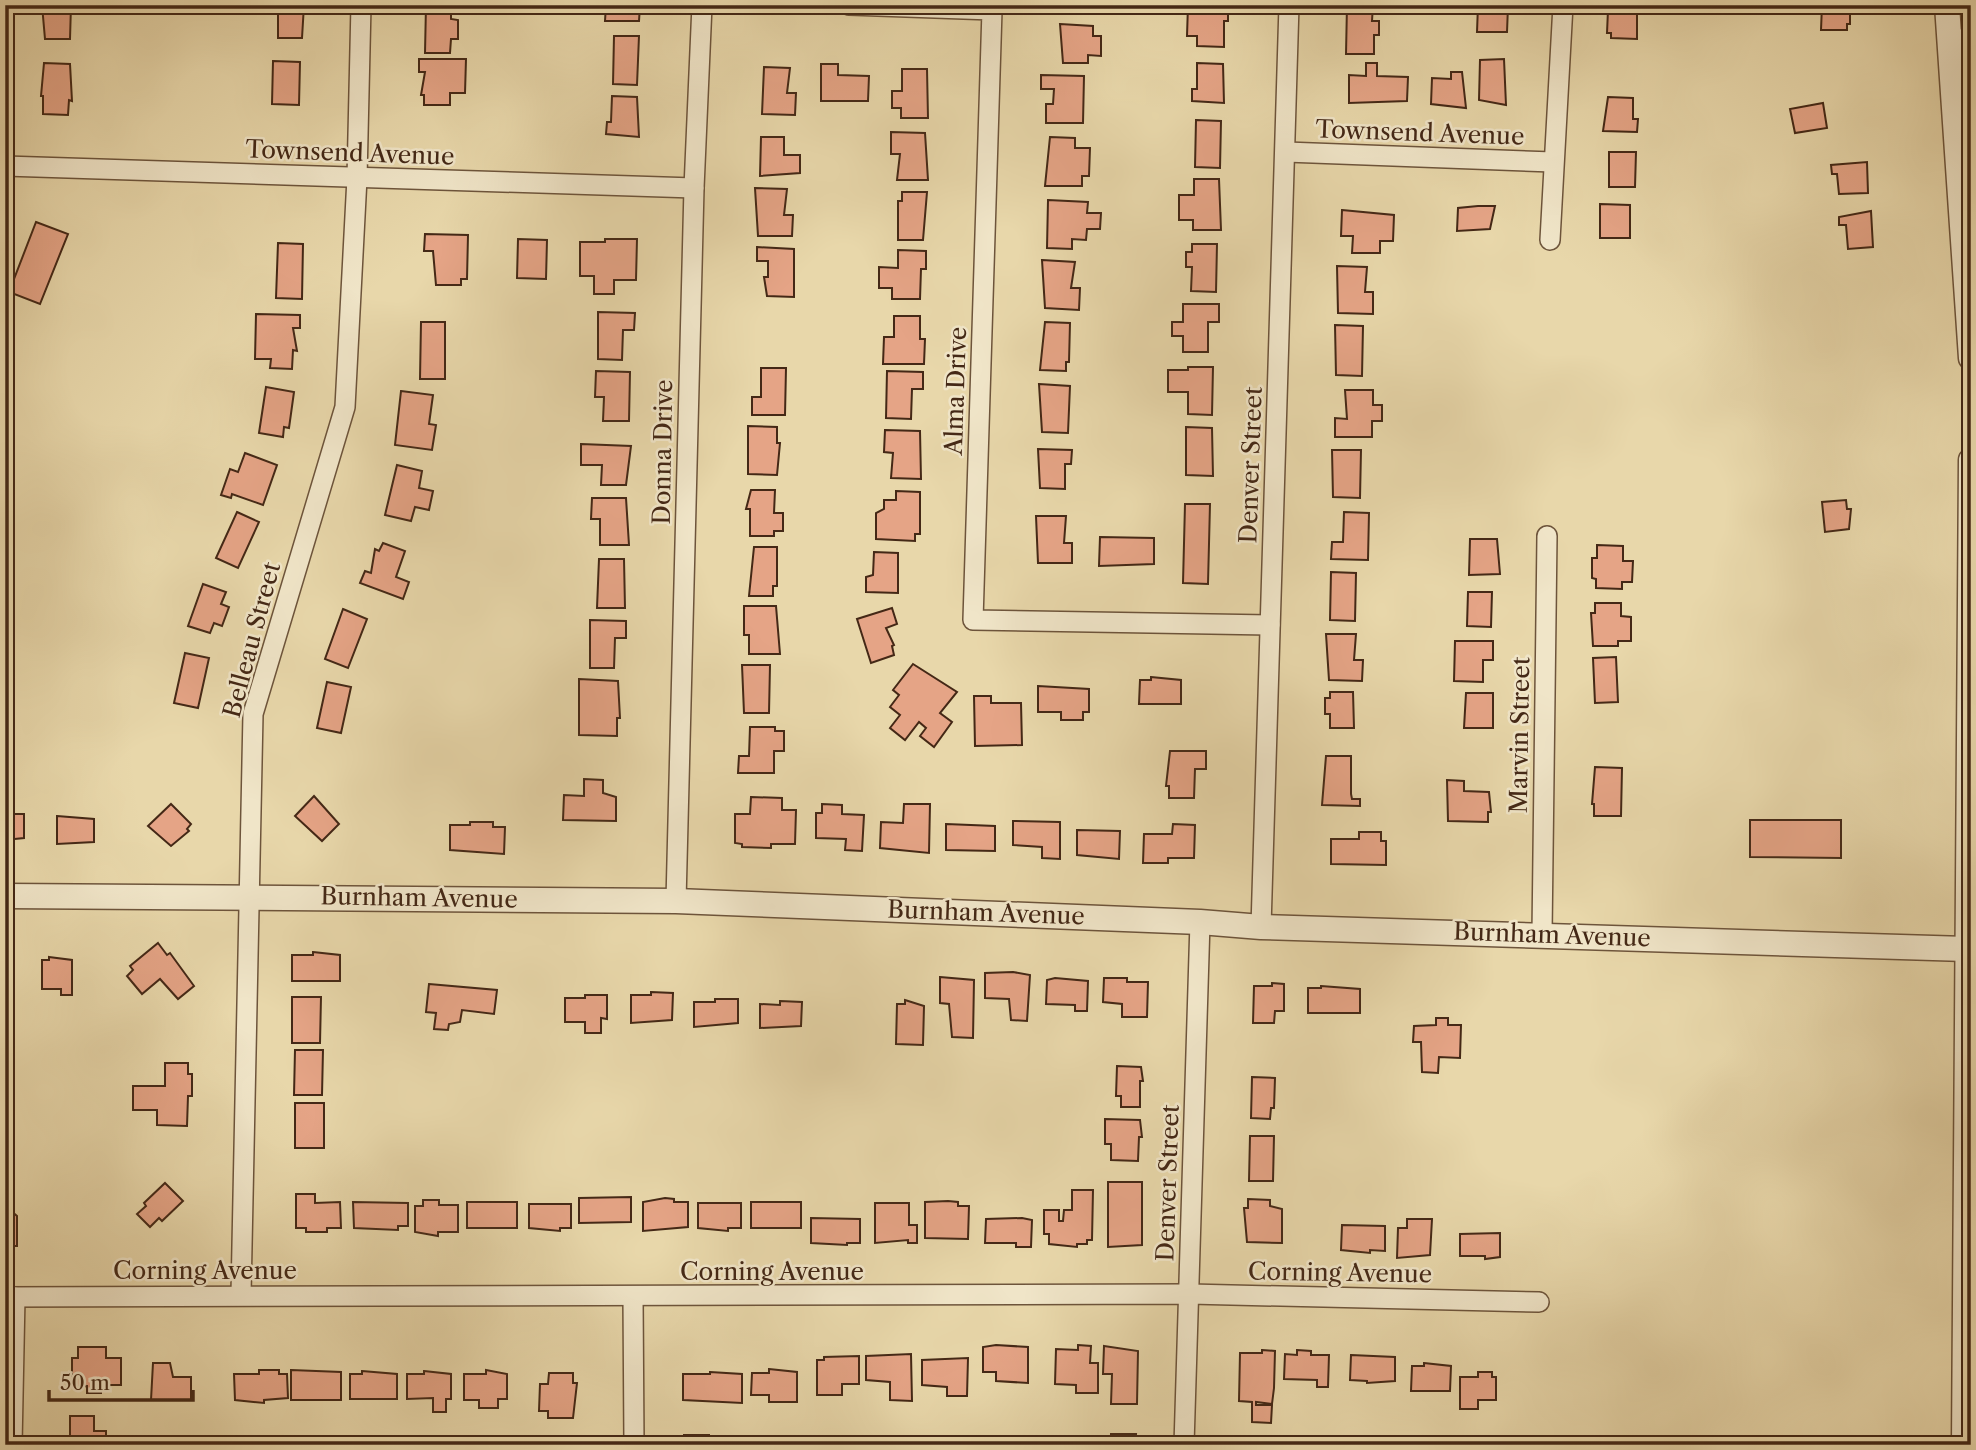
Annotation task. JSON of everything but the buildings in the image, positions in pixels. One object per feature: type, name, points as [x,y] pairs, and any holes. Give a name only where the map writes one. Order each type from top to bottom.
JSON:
[{"type":"street","name":"Belleau Street","points":[[241,1294],[253,714],[345,407],[358,178],[361,5]]},
{"type":"street","name":"Donna Drive","points":[[676,901],[694,188],[702,5]]},
{"type":"street","name":"Alma Drive","points":[[849,5],[992,10],[973,620],[1270,625]]},
{"type":"street","name":"Denver Street","points":[[1261,927],[1289,5]]},
{"type":"street","points":[[1550,240],[1563,5]]},
{"type":"street","points":[[1947,5],[1960,39],[1971,358]]},
{"type":"street","name":"Townsend Avenue","points":[[1286,152],[1553,162]]},
{"type":"street","name":"Townsend Avenue","points":[[5,166],[694,188]]},
{"type":"street","points":[[1964,1445],[1971,460]]},
{"type":"street","name":"Marvin Street","points":[[1542,934],[1547,536]]},
{"type":"street","name":"Burnham Avenue","points":[[5,895],[248,895],[676,901],[1200,922],[1261,927],[1542,934],[1966,950]]},
{"type":"street","name":"Denver Street","points":[[1184,1445],[1200,922]]},
{"type":"street","name":"Corning Avenue","points":[[10,1297],[241,1294],[633,1297],[1190,1294],[1539,1302]]},
{"type":"street","points":[[10,1297],[12,1445]]},
{"type":"street","points":[[633,1297],[634,1445]]}]
